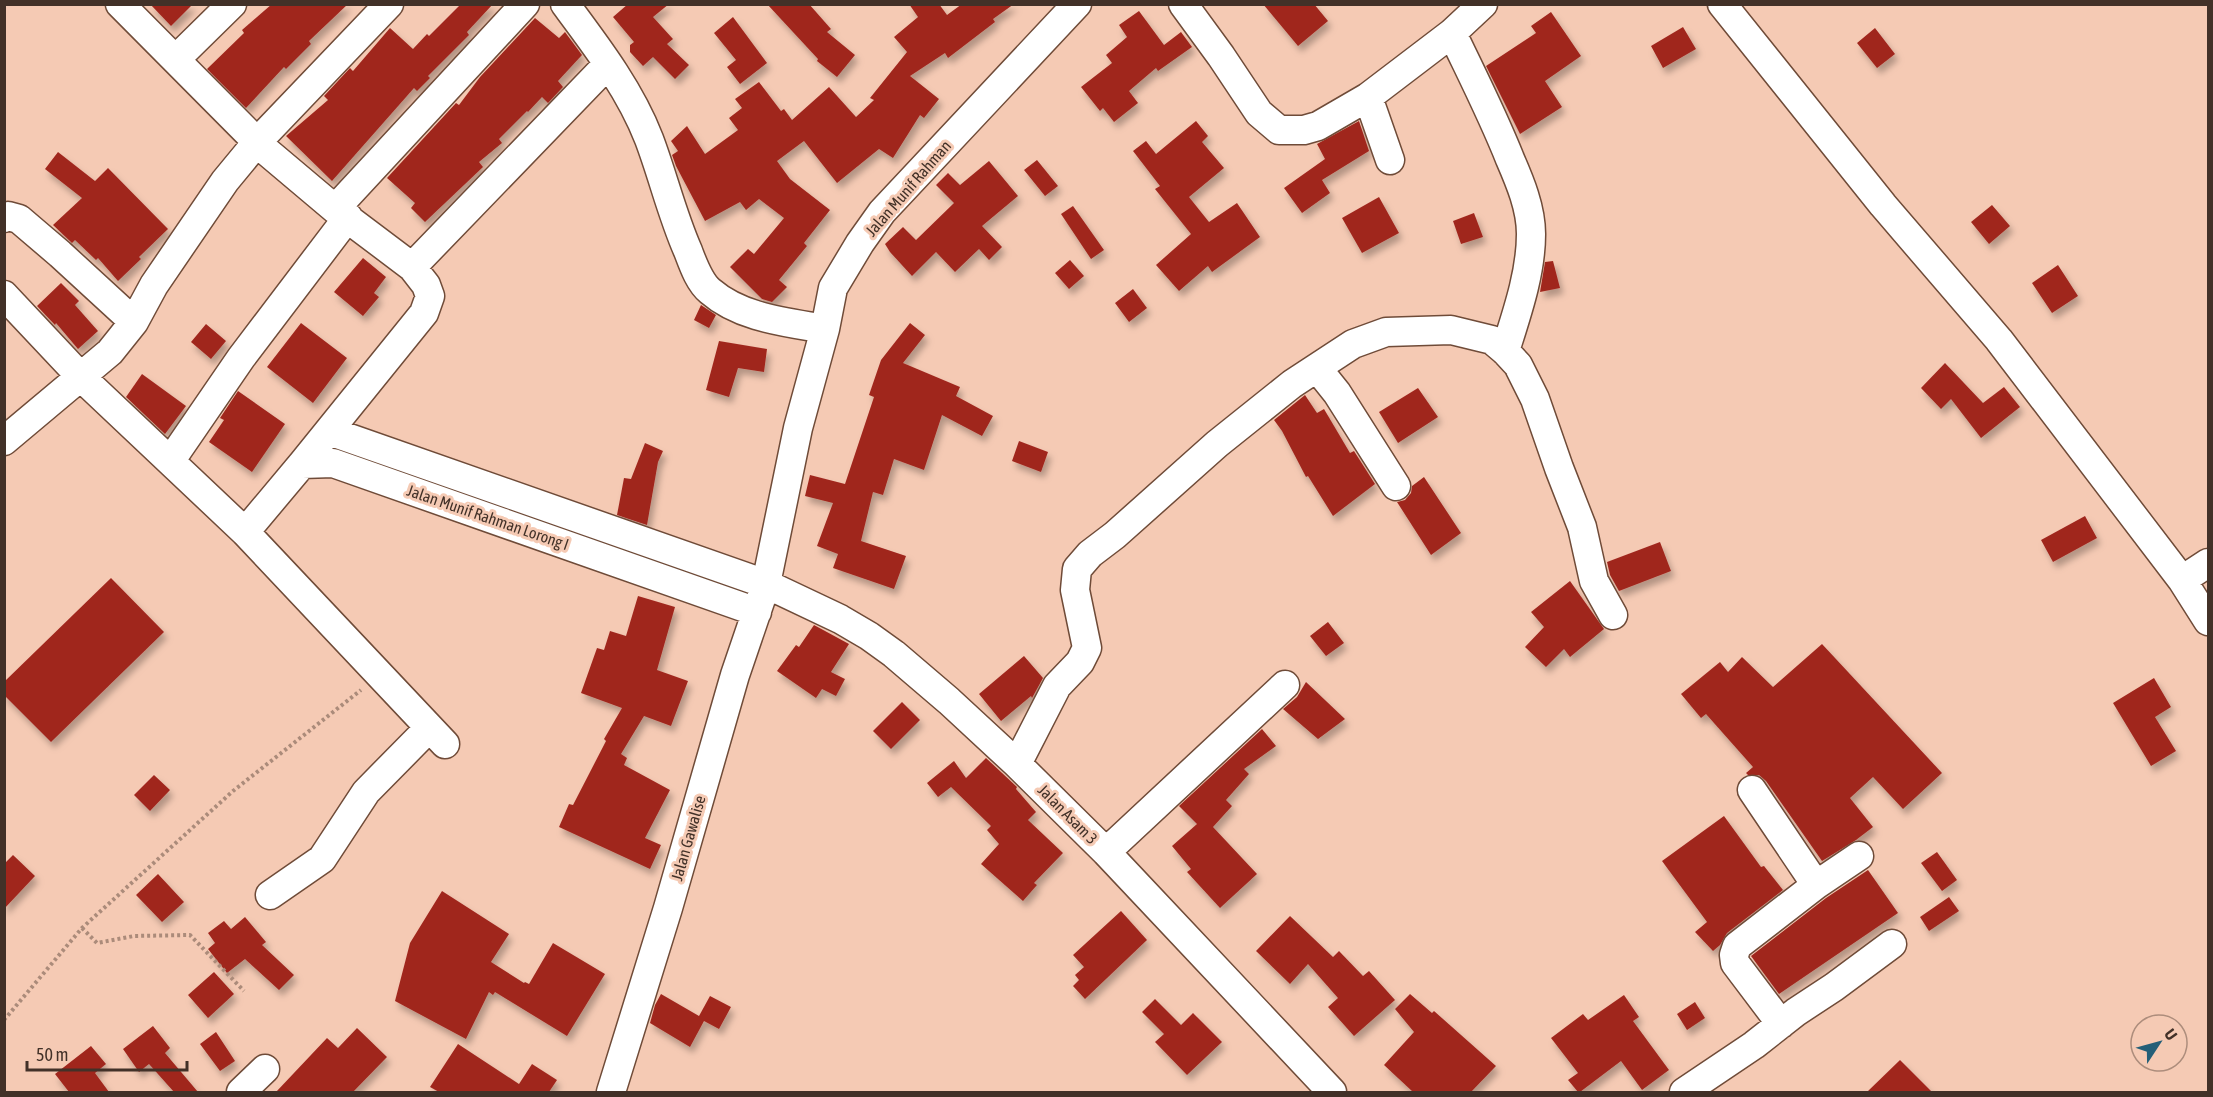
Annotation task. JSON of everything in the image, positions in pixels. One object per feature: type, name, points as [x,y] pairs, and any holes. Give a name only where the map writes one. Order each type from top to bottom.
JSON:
[{"type":"street","points":[[120,4],[258,141],[341,213],[412,267],[426,285],[430,296],[424,313],[245,532]]},
{"type":"street","points":[[176,59],[232,4]]},
{"type":"street","points":[[171,459],[341,213],[525,4]]},
{"type":"street","points":[[565,4],[625,88],[649,139],[674,219],[694,268],[708,290],[738,309],[766,318],[825,329]]},
{"type":"street","name":"Jalan Munif Rahman","points":[[766,584],[798,428],[825,329],[833,288],[882,212],[1077,4]]},
{"type":"street","points":[[1182,4],[1259,113],[1279,130],[1304,130],[1318,126],[1368,97],[1452,33],[1483,4]]},
{"type":"street","points":[[1722,4],[1883,205],[1999,340],[2182,580],[2208,621]]},
{"type":"street","points":[[4,441],[110,352],[134,322],[153,285],[225,181],[258,141],[388,5]]},
{"type":"street","points":[[1452,33],[1497,126],[1524,194],[1531,231],[1530,255],[1518,310],[1505,351]]},
{"type":"street","points":[[412,267],[608,64]]},
{"type":"street","points":[[1368,97],[1390,160]]},
{"type":"street","points":[[4,218],[8,216],[19,219],[134,322]]},
{"type":"street","points":[[4,295],[81,377],[171,459],[245,532],[437,736],[366,792],[322,859],[270,895]]},
{"type":"street","points":[[1017,764],[1057,686],[1080,662],[1087,648],[1075,590],[1077,569],[1090,554],[1115,536],[1217,444],[1292,384],[1353,344],[1386,332],[1451,330],[1492,340],[1518,365],[1535,399],[1558,468],[1582,527],[1594,580],[1613,615]]},
{"type":"street","points":[[1317,368],[1337,393],[1396,486]]},
{"type":"street","name":"Jalan Asam 3","points":[[329,431],[766,584],[840,619],[878,642],[949,701],[1106,852],[1332,1092]]},
{"type":"street","name":"Jalan Munif Rahman Lorong I","points":[[302,464],[333,463],[757,612]]},
{"type":"street","points":[[2182,580],[2208,563]]},
{"type":"street","name":"Jalan Gawalise","points":[[611,1092],[671,897],[735,675],[766,584]]},
{"type":"street","points":[[1106,852],[1285,685]]},
{"type":"street","points":[[1752,790],[1816,885]]},
{"type":"street","points":[[1781,1024],[1735,963],[1734,955],[1737,946],[1816,885],[1859,856]]},
{"type":"street","points":[[1684,1092],[1754,1045],[1892,944]]},
{"type":"street","points":[[241,1092],[265,1069]]},
{"type":"path","points":[[4,1020],[82,928],[233,791],[380,675]]},
{"type":"path","points":[[82,928],[97,943],[134,936],[190,935],[244,991]]},
{"type":"building","points":[[150,4],[193,4],[171,26]]},
{"type":"building","points":[[272,4],[348,4],[309,41],[311,44],[286,69],[284,67],[246,108],[207,69],[244,33],[242,30]]},
{"type":"building","points":[[461,4],[493,4],[467,32],[469,35],[428,76],[430,78],[417,91],[414,88],[332,181],[286,136],[328,100],[324,96],[350,68],[353,71],[390,28],[413,49]]},
{"type":"building","points":[[628,4],[669,4],[653,17],[673,39],[667,44],[689,65],[675,79],[653,57],[643,66],[630,52],[630,45],[634,42],[613,17]]},
{"type":"building","points":[[767,4],[809,4],[831,29],[827,32],[855,55],[837,77],[817,61],[818,59]]},
{"type":"building","points":[[909,4],[939,4],[947,15],[962,4],[1014,4],[993,19],[995,22],[948,58],[945,53],[910,76],[939,99],[924,118],[920,115],[893,158],[879,149],[837,183],[804,141],[777,161],[790,179],[830,210],[804,243],[807,246],[779,280],[787,287],[772,302],[762,299],[730,267],[748,249],[754,254],[784,218],[759,199],[746,210],[740,202],[705,221],[676,166],[672,155],[678,151],[671,141],[687,126],[705,154],[738,130],[729,118],[742,108],[735,99],[759,82],[781,111],[784,109],[792,120],[829,87],[856,117],[874,100],[870,98],[907,52],[894,37],[918,17]]},
{"type":"building","points":[[1263,4],[1314,4],[1328,21],[1298,46]]},
{"type":"building","points":[[1139,11],[1164,45],[1181,32],[1192,47],[1158,71],[1156,68],[1129,91],[1138,103],[1114,122],[1103,108],[1100,111],[1081,87],[1112,63],[1106,55],[1127,37],[1119,25]]},
{"type":"building","points":[[1551,12],[1581,56],[1545,81],[1562,107],[1520,134],[1486,66],[1536,33],[1531,26]]},
{"type":"building","points":[[733,17],[767,63],[740,84],[727,67],[736,60],[714,33]]},
{"type":"building","points":[[535,18],[559,38],[565,32],[582,55],[558,81],[563,87],[548,103],[542,97],[527,111],[499,139],[502,143],[479,162],[483,167],[425,222],[411,208],[415,203],[387,178],[456,103],[459,105],[480,77]]},
{"type":"building","points":[[1683,27],[1696,49],[1663,68],[1651,46]]},
{"type":"building","points":[[1875,28],[1895,54],[1877,68],[1857,43]]},
{"type":"building","points":[[1196,121],[1208,136],[1202,142],[1224,168],[1189,197],[1209,222],[1237,203],[1260,237],[1212,272],[1208,266],[1179,291],[1156,265],[1191,234],[1155,189],[1160,186],[1133,151],[1146,141],[1156,154]]},
{"type":"building","points":[[1359,121],[1369,151],[1322,180],[1330,193],[1302,213],[1284,188],[1325,159],[1317,144]]},
{"type":"building","points":[[58,152],[95,181],[108,168],[168,229],[118,281],[98,258],[96,260],[75,240],[72,243],[53,225],[82,198],[45,169]]},
{"type":"building","points":[[1037,160],[1058,186],[1045,196],[1024,170]]},
{"type":"building","points":[[989,161],[1018,196],[982,226],[1002,247],[989,260],[979,249],[955,272],[936,252],[912,276],[885,244],[903,227],[916,240],[954,203],[936,185],[948,173],[960,185]]},
{"type":"building","points":[[1379,197],[1399,233],[1362,253],[1342,218]]},
{"type":"building","points":[[1992,205],[2010,226],[1989,244],[1971,222]]},
{"type":"building","points":[[1073,206],[1104,250],[1091,259],[1061,214]]},
{"type":"building","points":[[1474,213],[1483,237],[1461,244],[1453,221]]},
{"type":"building","points":[[363,258],[386,277],[374,293],[379,297],[363,316],[334,292]]},
{"type":"building","points":[[1070,260],[1084,276],[1069,289],[1055,273]]},
{"type":"building","points":[[1553,261],[1560,288],[1540,292],[1545,262]]},
{"type":"building","points":[[2058,265],[2078,296],[2052,313],[2032,283]]},
{"type":"building","points":[[61,283],[79,301],[75,305],[98,331],[78,349],[56,323],[55,325],[37,306]]},
{"type":"building","points":[[1133,289],[1147,308],[1129,322],[1115,303]]},
{"type":"building","points":[[701,305],[716,315],[709,328],[694,320]]},
{"type":"building","points":[[301,323],[347,358],[313,403],[267,367]]},
{"type":"building","points":[[910,323],[925,335],[903,363],[960,387],[956,396],[993,416],[982,436],[942,415],[924,470],[894,459],[883,495],[873,492],[861,541],[906,556],[894,589],[833,568],[838,554],[817,546],[833,503],[805,496],[810,475],[845,484],[874,397],[869,395],[881,360]]},
{"type":"building","points":[[206,324],[226,341],[211,359],[191,342]]},
{"type":"building","points":[[719,341],[767,349],[764,372],[738,368],[729,397],[706,390]]},
{"type":"building","points":[[1945,363],[1983,403],[2004,387],[2020,407],[1981,438],[1951,399],[1941,409],[1921,388]]},
{"type":"building","points":[[142,374],[186,406],[165,434],[126,397]]},
{"type":"building","points":[[1418,388],[1438,417],[1398,443],[1379,412]]},
{"type":"building","points":[[238,391],[285,424],[252,472],[209,442],[224,420],[220,418]]},
{"type":"building","points":[[1305,395],[1317,413],[1324,409],[1350,453],[1354,451],[1375,484],[1333,516],[1308,476],[1306,477],[1274,420]]},
{"type":"building","points":[[1019,441],[1048,452],[1041,472],[1012,461]]},
{"type":"building","points":[[645,443],[663,451],[658,462],[647,525],[617,515],[624,478],[631,479]]},
{"type":"building","points":[[1424,477],[1461,533],[1431,555],[1397,502],[1405,500],[1411,493],[1412,486]]},
{"type":"building","points":[[2085,516],[2097,538],[2053,562],[2041,540]]},
{"type":"building","points":[[1660,542],[1671,571],[1619,591],[1610,575],[1607,562]]},
{"type":"building","points":[[111,578],[164,632],[51,742],[4,695],[4,682]]},
{"type":"building","points":[[1570,581],[1604,629],[1570,657],[1564,649],[1546,667],[1525,647],[1544,627],[1531,612]]},
{"type":"building","points":[[638,596],[675,607],[657,670],[688,681],[671,726],[644,716],[621,754],[627,758],[624,765],[670,790],[645,838],[661,845],[650,869],[559,827],[569,804],[573,805],[606,741],[604,739],[622,708],[581,693],[597,648],[604,650],[610,631],[626,636]]},
{"type":"building","points":[[1328,622],[1344,643],[1326,656],[1310,636]]},
{"type":"building","points":[[814,625],[849,644],[831,672],[845,679],[836,696],[822,689],[816,698],[777,671],[796,645],[799,647]]},
{"type":"building","points":[[1822,644],[1942,773],[1903,809],[1873,777],[1850,798],[1873,827],[1822,861],[1766,781],[1759,775],[1746,773],[1753,767],[1706,714],[1701,718],[1681,694],[1720,662],[1728,672],[1742,657],[1773,687]]},
{"type":"building","points":[[1024,656],[1043,678],[1032,698],[1031,696],[1001,721],[979,694]]},
{"type":"building","points":[[2154,678],[2171,707],[2155,717],[2176,751],[2151,766],[2113,703]]},
{"type":"building","points":[[1306,682],[1345,719],[1318,739],[1283,709],[1297,697]]},
{"type":"building","points":[[902,702],[920,720],[891,749],[873,731]]},
{"type":"building","points":[[1262,729],[1276,746],[1244,769],[1249,774],[1226,800],[1232,806],[1213,827],[1257,874],[1220,908],[1187,872],[1191,869],[1172,846],[1197,824],[1179,806]]},
{"type":"building","points":[[986,758],[1017,787],[1016,789],[1036,812],[1028,820],[1063,853],[1034,883],[1037,885],[1023,901],[981,864],[999,844],[987,830],[991,826],[951,787],[938,797],[927,783],[954,761],[966,778]]},
{"type":"building","points":[[154,775],[170,790],[150,811],[134,795]]},
{"type":"building","points":[[1724,816],[1761,867],[1764,866],[1783,890],[1727,933],[1720,945],[1713,951],[1695,932],[1707,922],[1662,861]]},
{"type":"building","points":[[1937,852],[1957,880],[1942,891],[1921,863]]},
{"type":"building","points":[[13,855],[35,876],[4,909],[4,864]]},
{"type":"building","points":[[1868,870],[1898,913],[1779,994],[1751,956],[1826,898]]},
{"type":"building","points":[[158,874],[184,902],[162,922],[136,895]]},
{"type":"building","points":[[442,891],[509,934],[491,962],[524,983],[529,984],[553,943],[605,974],[567,1036],[495,992],[493,995],[489,992],[466,1039],[395,1001],[410,943]]},
{"type":"building","points":[[1949,897],[1959,911],[1929,931],[1920,917]]},
{"type":"building","points":[[1121,911],[1147,940],[1085,999],[1073,986],[1079,980],[1075,975],[1084,967],[1073,955]]},
{"type":"building","points":[[1290,916],[1333,957],[1339,951],[1363,976],[1369,971],[1395,1000],[1354,1036],[1328,1007],[1338,998],[1308,964],[1290,984],[1256,951]]},
{"type":"building","points":[[245,917],[266,942],[262,945],[294,975],[279,990],[245,959],[227,973],[208,949],[215,943],[208,933],[224,921],[231,929]]},
{"type":"building","points":[[214,972],[234,994],[208,1018],[188,995]]},
{"type":"building","points":[[661,994],[699,1016],[710,996],[731,1007],[719,1029],[704,1021],[690,1047],[650,1023]]},
{"type":"building","points":[[1410,994],[1432,1013],[1434,1011],[1496,1066],[1471,1092],[1413,1092],[1384,1065],[1414,1032],[1395,1009]]},
{"type":"building","points":[[1624,995],[1639,1017],[1633,1021],[1669,1070],[1642,1090],[1621,1061],[1578,1092],[1568,1080],[1578,1073],[1551,1038],[1583,1014],[1588,1020]]},
{"type":"building","points":[[1155,999],[1181,1025],[1193,1013],[1222,1042],[1187,1075],[1155,1042],[1164,1034],[1142,1012]]},
{"type":"building","points":[[1695,1002],[1705,1018],[1687,1030],[1677,1014]]},
{"type":"building","points":[[153,1026],[170,1048],[165,1053],[198,1092],[174,1092],[149,1064],[139,1072],[123,1049]]},
{"type":"building","points":[[357,1028],[387,1057],[353,1092],[276,1092],[327,1038],[338,1048]]},
{"type":"building","points":[[216,1032],[235,1061],[220,1071],[200,1044]]},
{"type":"building","points":[[458,1044],[519,1084],[532,1064],[557,1080],[549,1092],[439,1092],[430,1087]]},
{"type":"building","points":[[91,1046],[106,1064],[95,1073],[109,1092],[69,1092],[55,1074]]},
{"type":"building","points":[[1900,1060],[1932,1092],[1867,1092]]}]
